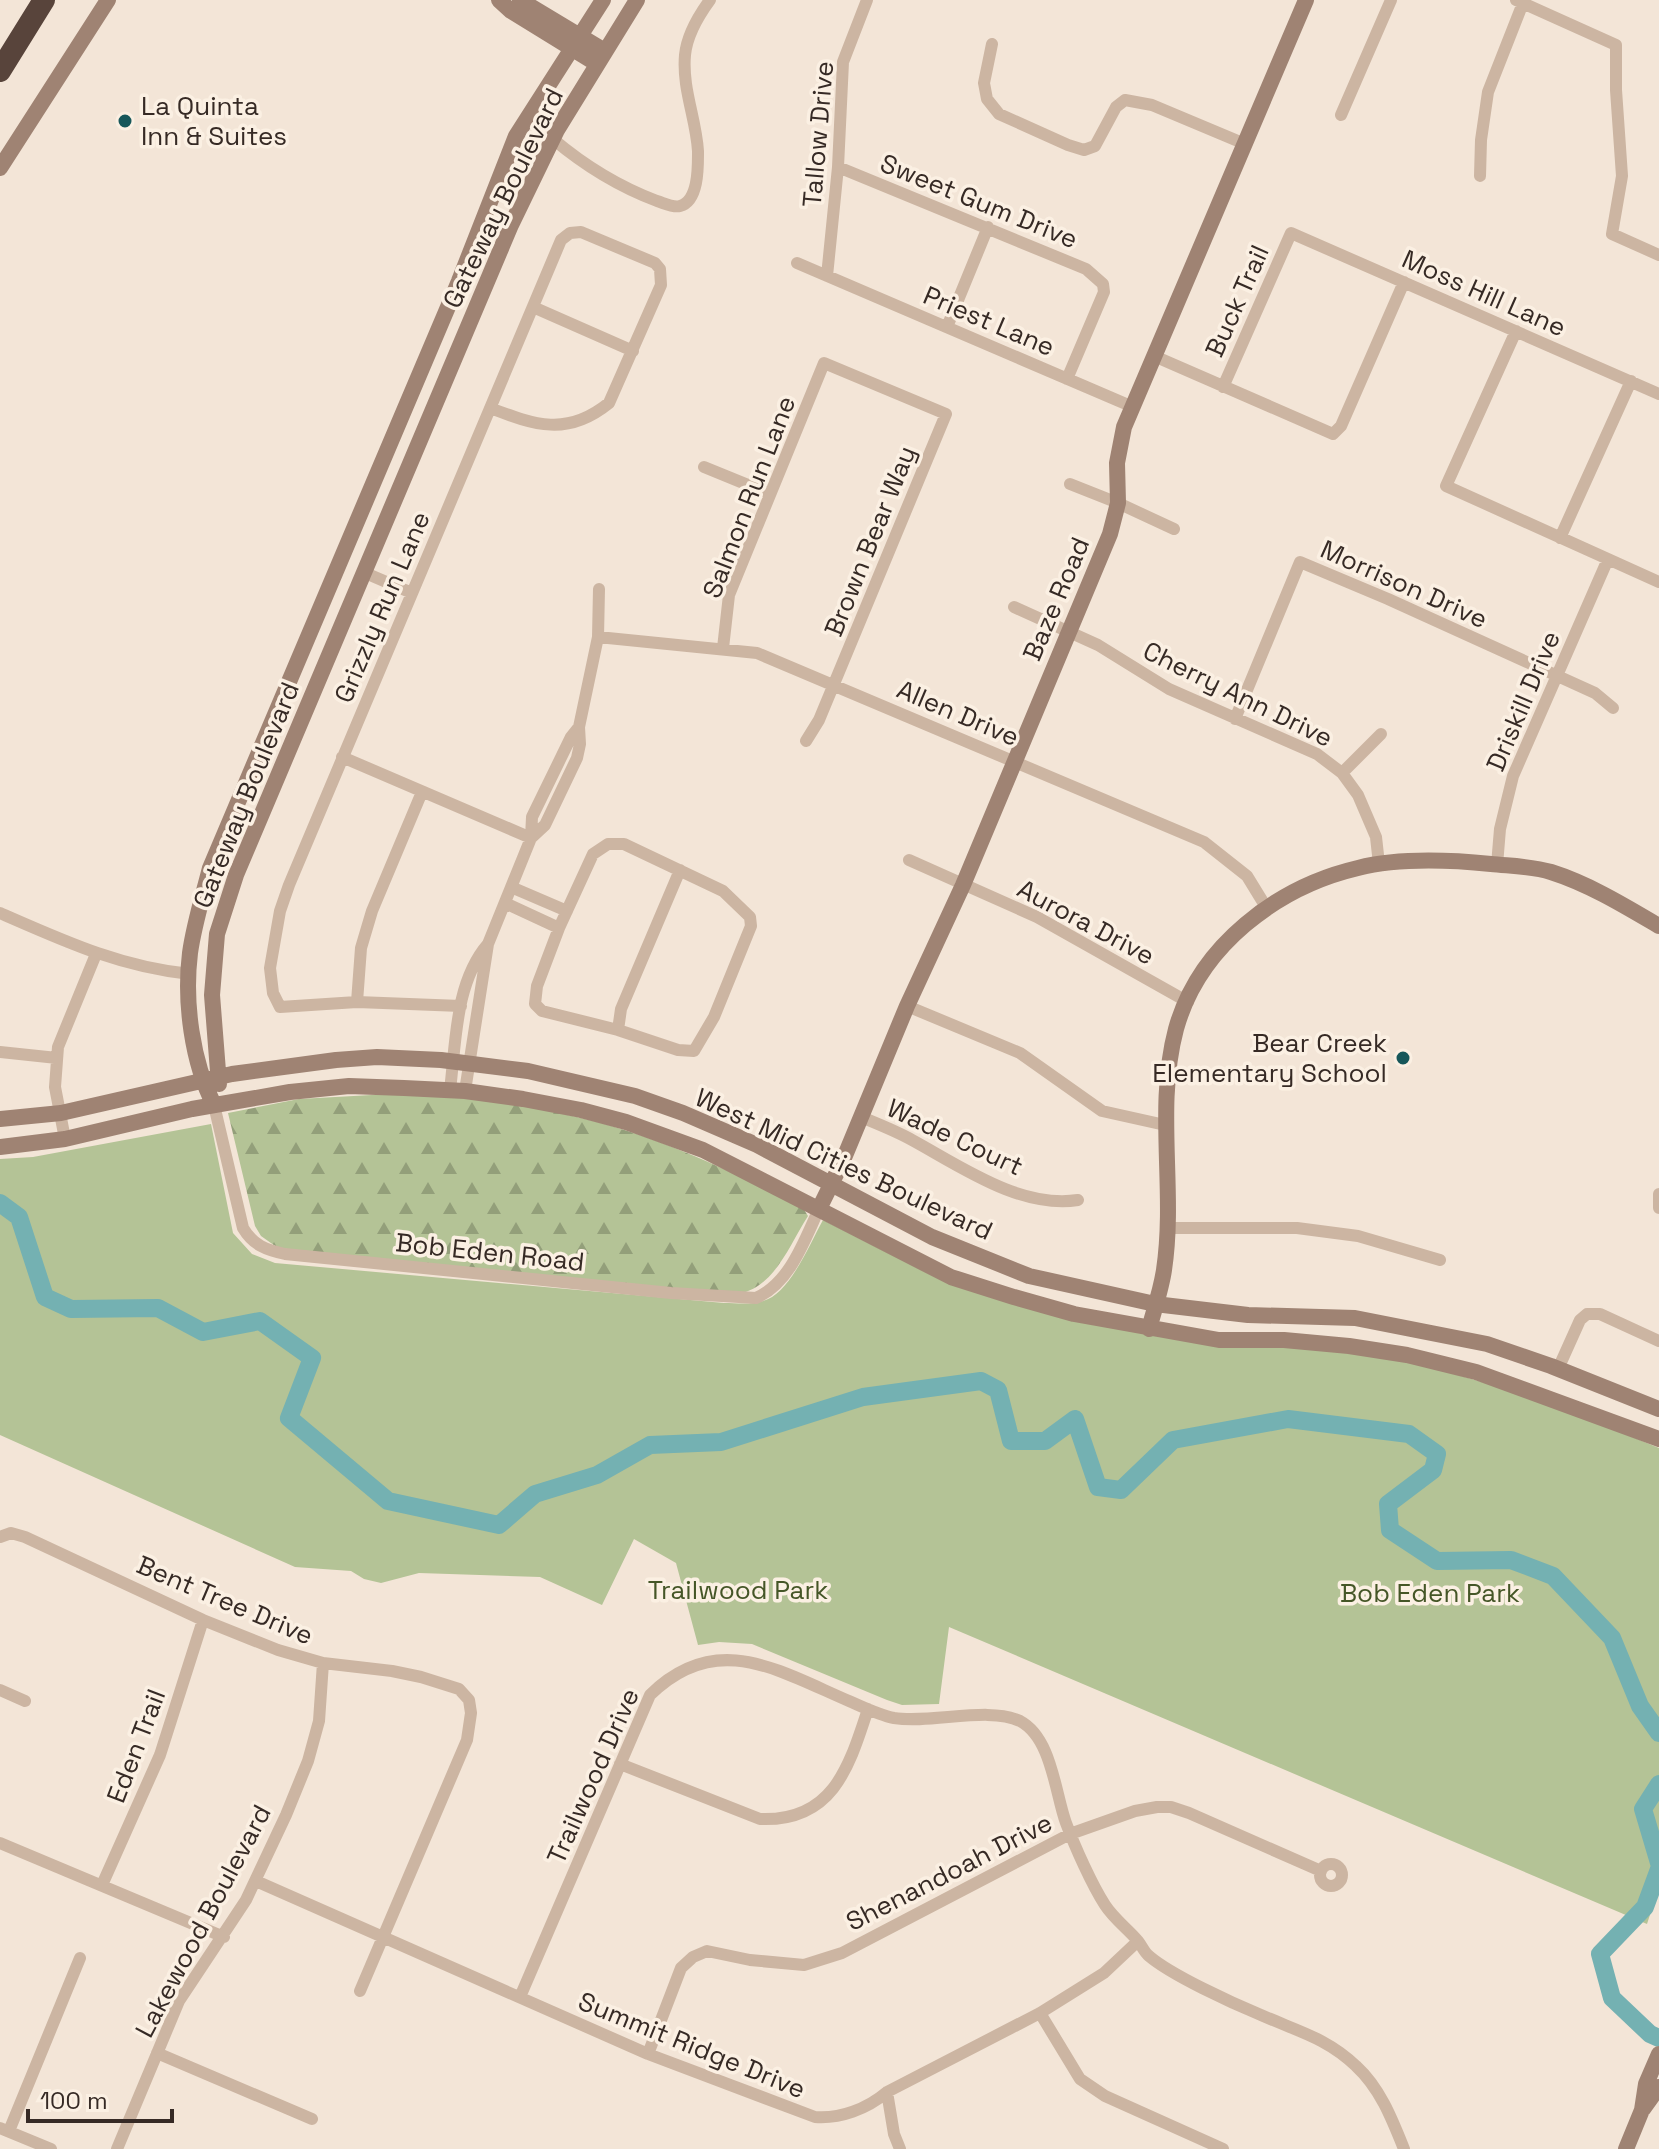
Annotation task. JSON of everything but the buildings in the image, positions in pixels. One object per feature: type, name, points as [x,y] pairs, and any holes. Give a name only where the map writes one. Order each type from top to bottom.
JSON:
[{"type":"highway","points":[[0,71],[44,0]]},
{"type":"street","points":[[0,168],[108,0]]},
{"type":"street","points":[[499,0],[601,58]]},
{"type":"street","points":[[520,0],[576,42]]},
{"type":"street","name":"Gateway Boulevard","points":[[214,1105],[201,1080],[189,1003],[189,955],[210,868],[465,267],[516,136],[603,0]]},
{"type":"street","name":"Gateway Boulevard","points":[[214,1105],[220,1076],[212,995],[217,934],[236,875],[511,225],[553,139],[637,0]]},
{"type":"street","points":[[553,139],[578,161],[629,191],[671,206],[679,207],[686,203],[693,193],[698,151],[685,91],[685,50],[701,12],[710,0]]},
{"type":"street","name":"Tallow Drive","points":[[827,276],[838,167],[843,62],[867,0]]},
{"type":"street","name":"Baze Road","points":[[819,1209],[963,885],[1067,630],[1110,534],[1118,503],[1119,445],[1306,0]]},
{"type":"street","points":[[1341,115],[1391,0]]},
{"type":"street","points":[[1480,176],[1482,127],[1488,92],[1520,2],[1616,45],[1622,176],[1612,234],[1659,255]]},
{"type":"street","points":[[992,44],[984,83],[987,99],[999,114],[1068,145],[1084,150],[1095,146],[1116,107],[1125,100],[1152,105],[1245,144]]},
{"type":"street","name":"Sweet Gum Drive","points":[[838,167],[1086,269],[1100,280],[1104,292],[1067,379]]},
{"type":"street","points":[[947,327],[988,227]]},
{"type":"street","name":"Grizzly Run Lane","points":[[357,1002],[280,1007],[273,993],[270,968],[280,911],[561,240],[570,233],[586,234],[655,263],[660,269],[661,285],[633,351]]},
{"type":"street","name":"Moss Hill Lane","points":[[1291,233],[1659,394]]},
{"type":"street","name":"Buck Trail","points":[[1223,387],[1291,233]]},
{"type":"street","name":"Priest Lane","points":[[797,263],[1133,407]]},
{"type":"street","points":[[1154,356],[1333,434],[1341,426],[1404,282]]},
{"type":"street","points":[[490,408],[547,427],[599,412],[609,403],[633,351],[533,307]]},
{"type":"street","points":[[1516,331],[1446,486],[1659,582]]},
{"type":"street","name":"Brown Bear Way","points":[[806,741],[819,720],[946,414],[824,363]]},
{"type":"street","name":"Salmon Run Lane","points":[[723,648],[729,595],[824,363]]},
{"type":"street","points":[[1560,538],[1631,381]]},
{"type":"street","points":[[704,467],[770,494]]},
{"type":"street","points":[[1070,484],[1174,529]]},
{"type":"street","name":"Driskill Drive","points":[[1497,865],[1500,829],[1513,776],[1608,559]]},
{"type":"street","points":[[339,562],[412,593]]},
{"type":"street","name":"Morrison Drive","points":[[1235,719],[1300,562],[1557,676]]},
{"type":"street","points":[[461,1062],[488,944],[531,838],[532,817],[574,744],[579,727],[598,637],[599,589]]},
{"type":"street","name":"Cherry Ann Drive","points":[[1014,607],[1098,645],[1169,689],[1317,754],[1342,773],[1358,795],[1376,837],[1379,864]]},
{"type":"street","name":"Allen Drive","points":[[598,637],[757,653],[834,684],[1204,842],[1247,876],[1266,907]]},
{"type":"street","points":[[1557,676],[1595,693],[1613,708]]},
{"type":"street","points":[[1342,773],[1381,734]]},
{"type":"street","points":[[342,757],[531,838]]},
{"type":"street","points":[[422,792],[372,911],[361,948],[357,1002],[461,1006]]},
{"type":"street","points":[[608,844],[624,844],[680,870],[723,891],[750,917],[751,926],[714,1017],[694,1051],[678,1050],[618,1030],[542,1011],[535,1004],[537,986],[559,928],[593,854],[608,844]]},
{"type":"street","name":"Aurora Drive","points":[[909,860],[1037,917],[1188,1002]]},
{"type":"street","points":[[1149,1329],[1164,1270],[1165,1125],[1170,1058],[1177,1025],[1215,955],[1266,907],[1324,878],[1379,864],[1457,862],[1548,871],[1577,881],[1659,926]]},
{"type":"street","points":[[618,1030],[621,1009],[680,870]]},
{"type":"street","points":[[511,887],[567,911]]},
{"type":"street","points":[[505,903],[559,928]]},
{"type":"street","points":[[0,913],[96,954],[151,970],[190,974]]},
{"type":"street","points":[[458,1090],[461,1006],[473,961],[488,944]]},
{"type":"street","points":[[65,1139],[55,1087],[58,1047],[96,954]]},
{"type":"street","points":[[907,1006],[1020,1053],[1102,1111],[1165,1125]]},
{"type":"street","points":[[0,1052],[57,1058]]},
{"type":"street","name":"West Mid Cities Boulevard","points":[[0,1119],[61,1113],[220,1076],[363,1058],[461,1062],[528,1071],[635,1096],[757,1145],[932,1237],[1029,1276],[1155,1304],[1248,1315],[1355,1318],[1487,1344],[1659,1409]]},
{"type":"street","name":"West Mid Cities Boulevard","points":[[0,1147],[65,1139],[214,1105],[349,1086],[458,1090],[566,1107],[626,1122],[703,1150],[951,1277],[1074,1314],[1149,1329],[1219,1340],[1284,1340],[1407,1355],[1476,1372],[1659,1439]]},
{"type":"street","name":"Bob Eden Road","points":[[214,1105],[243,1228],[259,1246],[285,1254],[714,1297],[756,1298],[769,1292],[785,1275],[819,1209]]},
{"type":"street","name":"Wade Court","points":[[861,1117],[910,1138],[990,1183],[1044,1200],[1078,1200]]},
{"type":"street","points":[[1659,1194],[1659,1208]]},
{"type":"street","points":[[1166,1228],[1297,1228],[1358,1236],[1440,1260]]},
{"type":"street","points":[[1558,1369],[1580,1320],[1587,1314],[1600,1314],[1659,1341]]},
{"type":"street","name":"Bent Tree Drive","points":[[0,1537],[11,1533],[25,1537],[203,1620],[278,1650],[323,1663],[421,1677],[459,1689],[469,1700],[471,1713],[467,1740],[383,1937]]},
{"type":"street","name":"Eden Trail","points":[[102,1885],[160,1755],[203,1620]]},
{"type":"street","name":"Trailwood Drive","points":[[520,1997],[650,1695],[667,1678],[683,1669],[707,1660],[727,1658],[759,1665],[891,1717],[913,1720],[1000,1715],[1022,1722],[1036,1735],[1051,1767],[1070,1834],[1105,1906],[1148,1955],[1176,1973],[1261,2015],[1309,2033],[1342,2053],[1372,2085],[1387,2108],[1404,2149]]},
{"type":"street","name":"Lakewood Boulevard","points":[[117,2149],[179,2001],[224,1937],[256,1881],[308,1761],[319,1721],[323,1663]]},
{"type":"street","points":[[0,1690],[25,1701]]},
{"type":"street","points":[[620,1764],[760,1819],[780,1820],[808,1810],[828,1796],[852,1758],[868,1709]]},
{"type":"street","name":"Shenandoah Drive","points":[[648,2054],[681,1968],[693,1957],[707,1951],[750,1960],[804,1965],[842,1953],[1070,1834],[1135,1811],[1171,1807],[1321,1871]]},
{"type":"street","points":[[0,1843],[224,1937]]},
{"type":"street","name":"Summit Ridge Drive","points":[[256,1881],[648,2054],[815,2117],[829,2118],[875,2102],[887,2092],[1040,2013],[1104,1973],[1138,1941]]},
{"type":"street","points":[[360,1991],[383,1937]]},
{"type":"street","points":[[51,2149],[4,2130],[80,1958]]},
{"type":"street","points":[[1040,2013],[1080,2079],[1105,2096],[1223,2149]]},
{"type":"street","points":[[157,2053],[312,2119]]},
{"type":"street","points":[[1626,2149],[1654,2087],[1659,2054]]},
{"type":"street","points":[[887,2092],[894,2134],[900,2149]]},
{"type":"green space","points":[[408,1093],[556,1112],[636,1134],[721,1168],[803,1208],[808,1216],[768,1277],[746,1292],[731,1295],[278,1248],[261,1236],[255,1226],[228,1113],[299,1099]]},
{"type":"green space","name":"Bob Eden Park","points":[[211,1124],[233,1233],[252,1254],[275,1263],[724,1303],[754,1303],[782,1289],[823,1220],[949,1284],[1283,1345],[1407,1360],[1540,1399],[1659,1448],[1659,1887],[1647,1924],[949,1627],[939,1704],[902,1705],[752,1644],[719,1642],[698,1645],[676,1563],[634,1539],[602,1605],[540,1577],[419,1573],[381,1583],[364,1579],[351,1571],[295,1567],[0,1435],[0,1159],[33,1157]]},
{"type":"waterway","points":[[0,1203],[19,1217],[45,1297],[71,1309],[158,1308],[203,1332],[260,1321],[312,1358],[289,1418],[388,1501],[499,1525],[535,1494],[597,1475],[650,1445],[721,1442],[863,1397],[981,1381],[998,1390],[1011,1441],[1045,1441],[1075,1419],[1098,1487],[1121,1490],[1173,1440],[1288,1419],[1409,1434],[1437,1454],[1433,1470],[1388,1504],[1390,1530],[1437,1561],[1511,1560],[1553,1576],[1612,1638],[1640,1706],[1659,1733]]},
{"type":"waterway","points":[[1659,1784],[1643,1809],[1659,1863]]},
{"type":"waterway","points":[[1659,1869],[1645,1907],[1600,1954],[1612,1998],[1650,2034],[1659,2038]]},
{"type":"place","name":"La Quinta Inn & Suites","points":[[125,121]]},
{"type":"place","name":"Bear Creek Elementary School","points":[[1403,1058]]},
{"type":"park label","name":"Trailwood Park","points":[[738,1590]]}]
